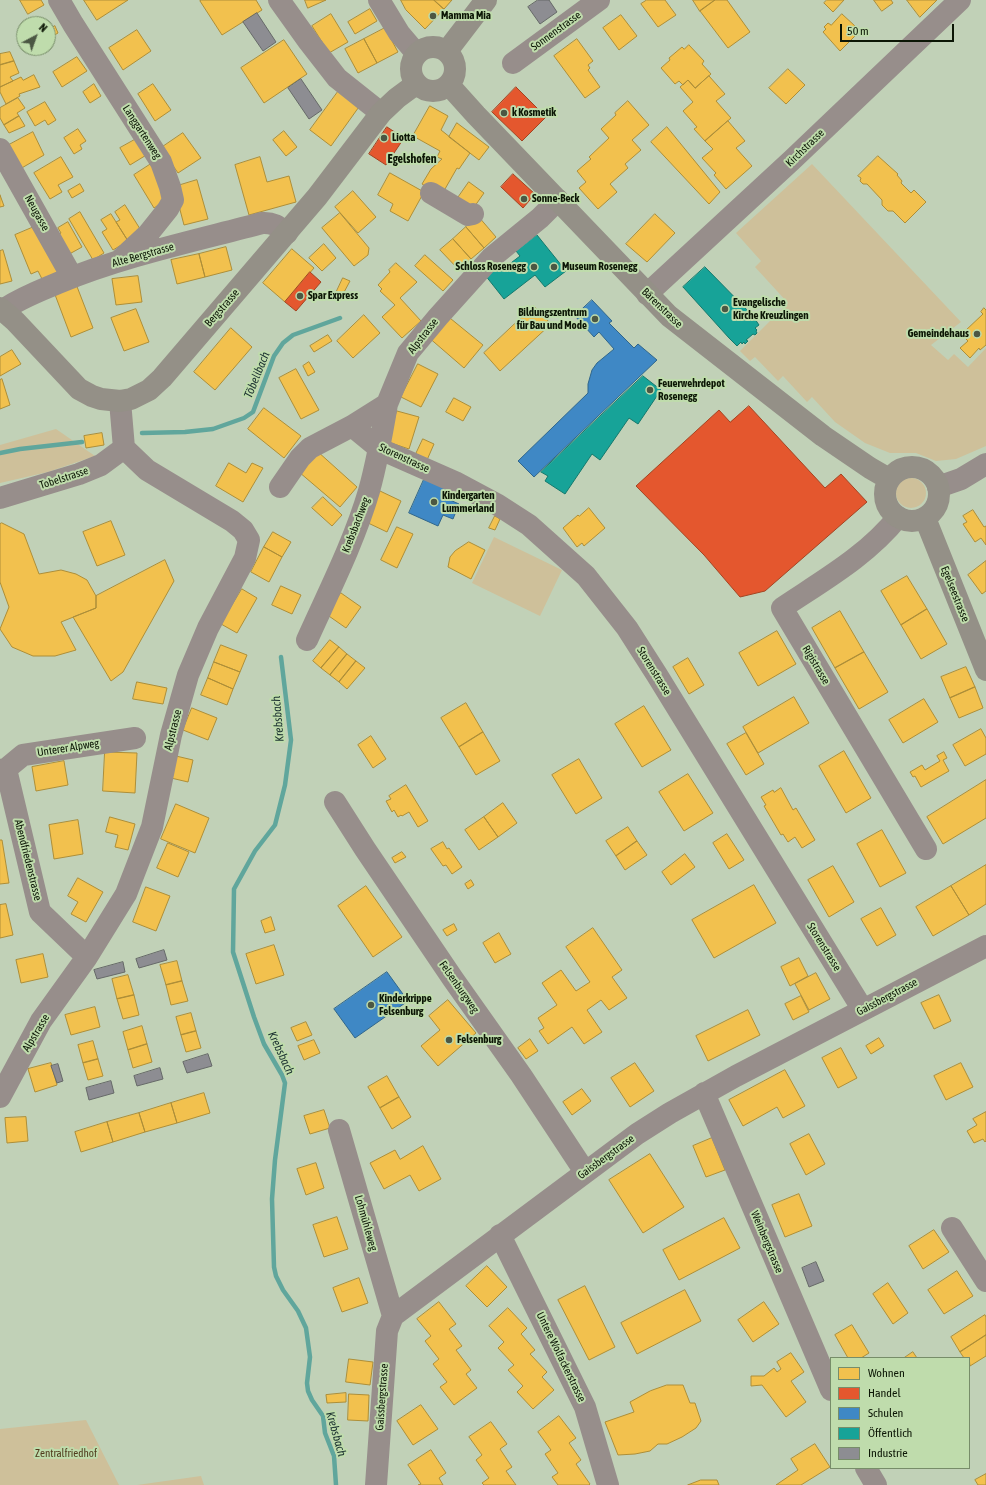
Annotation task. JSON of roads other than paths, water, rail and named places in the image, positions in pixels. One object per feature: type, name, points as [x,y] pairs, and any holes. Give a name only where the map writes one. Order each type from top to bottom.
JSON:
[{"type":"main road","points":[[447,51],[486,0]]},
{"type":"main road","points":[[428,47],[441,48],[447,51],[452,57],[456,71],[449,85],[443,89],[429,91],[416,84],[412,78],[410,65],[416,53],[428,47]]},
{"type":"main road","name":"Bergstrasse","points":[[2,309],[85,393],[101,399],[120,401],[149,390],[162,378],[287,233],[317,197],[381,113],[397,98],[416,84]]},
{"type":"main road","name":"Bärenstrasse","points":[[449,85],[647,294],[682,327],[823,436],[889,479]]},
{"type":"main road","points":[[903,468],[920,468],[931,476],[938,487],[939,496],[937,505],[925,518],[916,521],[907,521],[898,517],[891,512],[886,504],[886,487],[889,479],[895,472],[903,468]]},
{"type":"main road","name":"Egelseestrasse","points":[[925,518],[986,670]]},
{"type":"street","name":"Langgartenweg","points":[[59,0],[161,162],[170,187],[172,200],[168,210],[148,234],[120,260]]},
{"type":"street","points":[[279,0],[337,78],[381,113]]},
{"type":"street","points":[[379,0],[399,33],[416,53]]},
{"type":"street","name":"Sonnenstrasse","points":[[513,63],[600,0]]},
{"type":"street","name":"Kirchstrasse","points":[[647,294],[792,160],[956,1]]},
{"type":"street","name":"Neugasse","points":[[0,149],[72,277]]},
{"type":"street","points":[[431,193],[468,215],[473,214]]},
{"type":"street","name":"Alpstrasse","points":[[387,404],[408,353],[438,317],[491,258],[540,218],[558,200]]},
{"type":"street","name":"Alte Bergstrasse","points":[[2,309],[18,300],[72,277],[120,260],[268,222],[274,224],[287,233]]},
{"type":"street","points":[[120,401],[124,448]]},
{"type":"street","points":[[280,487],[300,458],[310,448],[352,426],[387,404]]},
{"type":"street","name":"Krebsbachweg","points":[[307,640],[355,532],[369,491],[380,449],[387,404]]},
{"type":"street","name":"Storenstrasse","points":[[352,426],[380,449],[455,482],[498,505],[529,526],[586,576],[627,628],[657,675],[863,1010]]},
{"type":"street","name":"Alpstrasse","points":[[0,1097],[41,1021],[87,957],[126,894],[152,827],[171,735],[188,675],[208,628],[245,558],[249,540],[243,530],[232,521],[147,470],[124,448]]},
{"type":"street","name":"Tobelstrasse","points":[[0,498],[80,474],[101,465],[124,448]]},
{"type":"street","points":[[938,487],[961,479],[986,464]]},
{"type":"street","name":"Rigistrasse","points":[[898,517],[880,538],[859,555],[782,608],[926,849]]},
{"type":"street","name":"Unterer Alpweg","points":[[3,769],[23,755],[135,738]]},
{"type":"street","name":"Abendfriedenstrasse","points":[[3,769],[40,912],[87,957]]},
{"type":"street","name":"Felsenburgweg","points":[[335,802],[453,979],[526,1082],[585,1172]]},
{"type":"street","name":"Gaissbergstrasse","points":[[376,1485],[387,1331],[393,1316],[500,1235],[638,1134],[704,1093],[986,946]]},
{"type":"street","name":"Weinbergstrasse","points":[[704,1093],[830,1388]]},
{"type":"street","name":"Lohmühleweg","points":[[339,1130],[393,1316]]},
{"type":"street","points":[[952,1228],[986,1281]]},
{"type":"street","name":"Untere Wolfackerstrasse","points":[[500,1235],[585,1406],[608,1485]]},
{"type":"street","points":[[867,1469],[876,1485]]},
{"type":"waterway","name":"Töbelibach","points":[[142,433],[185,432],[213,429],[244,418],[253,412],[274,356],[283,343],[293,335],[340,318]]},
{"type":"waterway","name":"Töbelibach","points":[[0,453],[20,449],[82,442]]},
{"type":"waterway","name":"Krebsbach","points":[[281,657],[291,740],[285,785],[275,825],[255,851],[234,889],[233,952],[264,1044],[285,1083],[275,1160],[272,1199],[274,1267],[276,1276],[283,1290],[298,1311],[306,1328],[310,1357],[307,1383],[308,1391],[312,1400],[323,1416],[325,1433],[334,1456],[336,1485]]},
{"type":"place","name":"Mamma Mia","points":[[433,16]]},
{"type":"place","name":"k Kosmetik","points":[[504,113]]},
{"type":"place","name":"Liotta","points":[[384,138]]},
{"type":"place","name":"Sonne-Beck","points":[[524,199]]},
{"type":"place","name":"Schloss Rosenegg","points":[[534,267]]},
{"type":"place","name":"Museum Rosenegg","points":[[554,267]]},
{"type":"place","name":"Spar Express","points":[[300,296]]},
{"type":"place","name":"Evangelische Kirche Kreuzlingen","points":[[725,309]]},
{"type":"place","name":"Bildungszentrum für Bau und Mode","points":[[595,319]]},
{"type":"place","name":"Gemeindehaus","points":[[977,334]]},
{"type":"place","name":"Feuerwehrdepot Rosenegg","points":[[650,390]]},
{"type":"place","name":"Kindergarten Lummerland","points":[[434,502]]},
{"type":"place","name":"Kinderkrippe Felsenburg","points":[[371,1005]]},
{"type":"place","name":"Felsenburg","points":[[449,1040]]},
{"type":"district","name":"Egelshofen","points":[[412,159]]},
{"type":"park label","name":"Zentralfriedhof","points":[[66,1454]]}]
